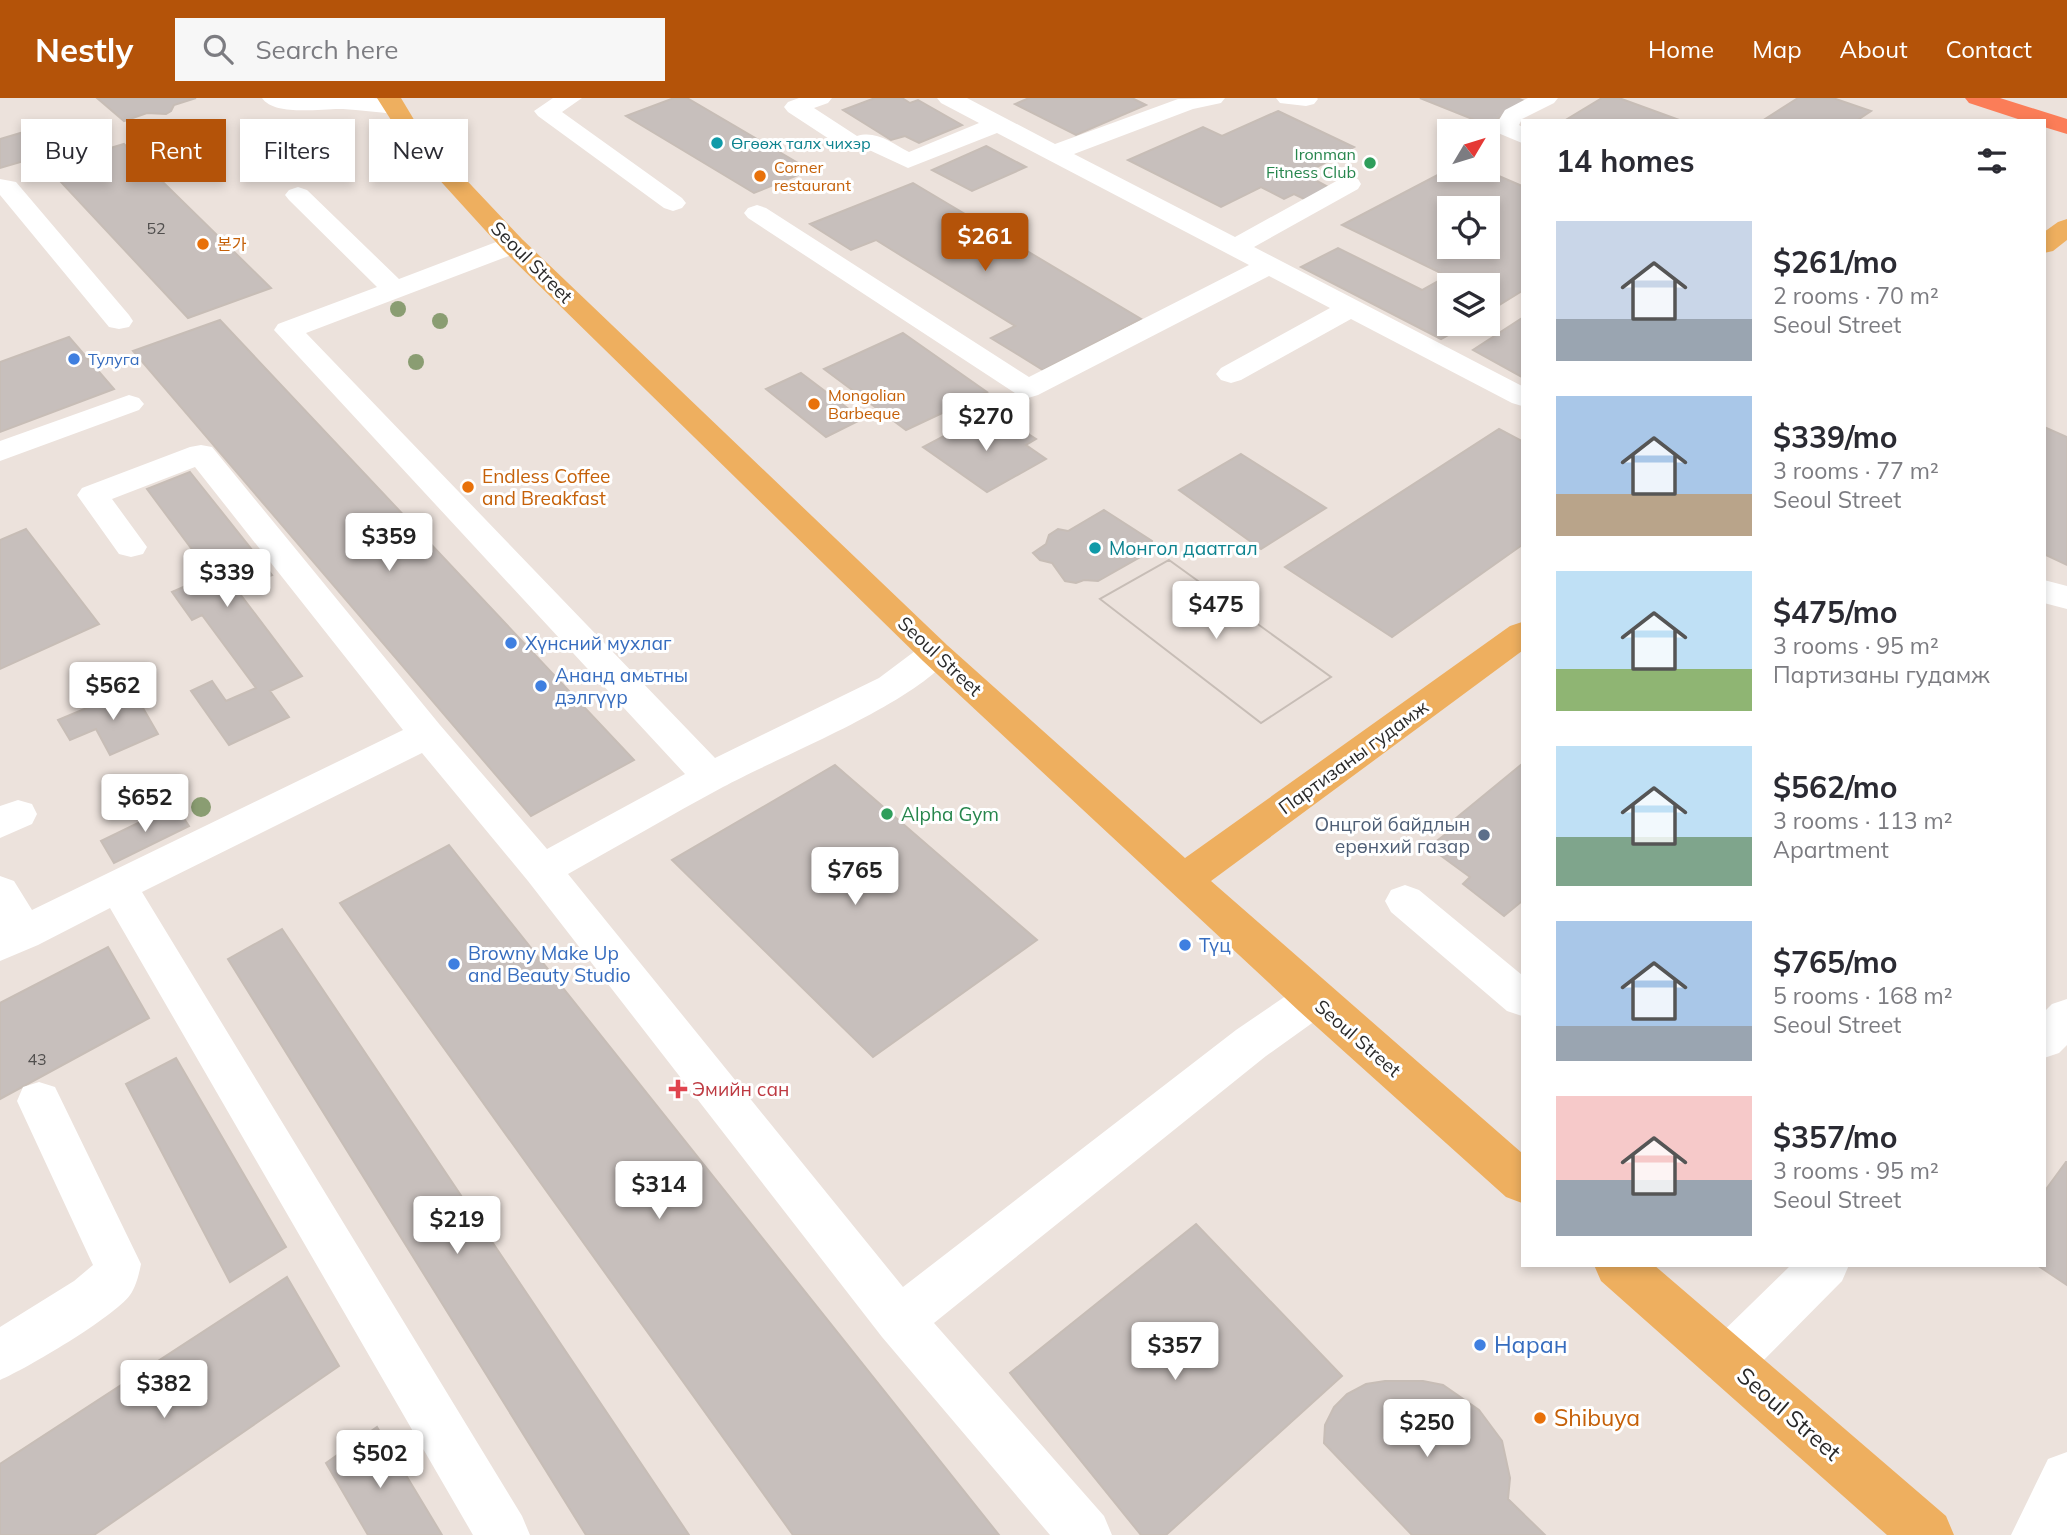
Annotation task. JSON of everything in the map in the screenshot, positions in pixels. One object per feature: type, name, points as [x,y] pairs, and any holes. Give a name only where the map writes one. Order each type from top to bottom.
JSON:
[{"type":"highway","points":[[1977,98],[2042,119]]},
{"type":"highway","points":[[2043,98],[2067,106]]},
{"type":"highway","points":[[2046,120],[2067,127]]},
{"type":"main road","name":"Seoul Street","points":[[392,102],[413,137],[513,245],[935,653],[1314,999],[1521,1180]]},
{"type":"main road","points":[[2046,243],[2067,227]]},
{"type":"main road","name":"Партизаны гудамж","points":[[1184,880],[1521,635]]},
{"type":"main road","name":"Seoul Street","points":[[1620,1267],[1927,1535]]},
{"type":"street","points":[[274,98],[290,103],[392,102]]},
{"type":"street","points":[[570,98],[546,111],[673,203]]},
{"type":"street","points":[[820,98],[796,107],[855,145],[868,140],[908,161],[998,124]]},
{"type":"street","points":[[949,98],[1521,396]]},
{"type":"street","points":[[1056,152],[1186,104],[1213,98]]},
{"type":"street","points":[[1289,98],[1306,99]]},
{"type":"street","points":[[1521,136],[1506,128],[1513,116],[1546,98]]},
{"type":"street","points":[[1235,247],[1349,184]]},
{"type":"street","points":[[0,186],[7,187],[119,321]]},
{"type":"street","points":[[298,195],[395,290]]},
{"type":"street","points":[[757,213],[1028,389],[1270,265]]},
{"type":"street","points":[[513,245],[288,330],[710,776]]},
{"type":"street","points":[[1231,374],[1350,307]]},
{"type":"street","points":[[0,453],[129,404]]},
{"type":"street","points":[[131,547],[93,495],[201,454],[427,734],[542,870],[899,1320],[1085,1535]]},
{"type":"street","points":[[2046,592],[2067,598]]},
{"type":"street","points":[[542,870],[710,776],[892,687],[935,653]]},
{"type":"street","points":[[0,892],[12,939],[427,734]]},
{"type":"street","points":[[118,886],[503,1535]]},
{"type":"street","points":[[1405,901],[1521,998]]},
{"type":"street","points":[[899,1320],[1251,1043],[1314,999]]},
{"type":"street","points":[[2046,1038],[2067,1017]]},
{"type":"street","points":[[0,1355],[91,1298],[113,1279],[117,1264],[39,1101]]},
{"type":"street","points":[[1728,1361],[1823,1267]]},
{"type":"street","points":[[2038,1535],[2067,1478]]},
{"type":"building","points":[[97,98],[196,98],[174,105],[166,114],[147,113],[124,121]]},
{"type":"building","name":"Өгөөж талх чихэр","points":[[674,98],[687,98],[810,170],[754,193],[626,116]]},
{"type":"building","points":[[875,98],[902,98],[910,103],[918,100],[962,125],[919,143],[905,136],[891,140],[843,110]]},
{"type":"building","points":[[1029,98],[1132,98],[1146,105],[1076,135],[1015,104]]},
{"type":"building","points":[[1420,98],[1517,98],[1527,102],[1497,119],[1472,119]]},
{"type":"building","points":[[1602,98],[1619,98],[1677,119],[1567,119]]},
{"type":"building","points":[[1798,98],[1833,98],[1871,111],[1859,119],[1765,119]]},
{"type":"building","points":[[1278,111],[1354,147],[1304,174],[1330,188],[1306,200],[1294,194],[1284,199],[1261,187],[1221,207],[1128,160],[1203,127],[1222,136]]},
{"type":"building","points":[[21,133],[21,162],[0,168],[0,139]]},
{"type":"building","points":[[124,144],[126,146],[126,182],[163,182],[271,288],[188,318],[61,182],[112,182],[112,148]]},
{"type":"building","points":[[986,146],[1026,167],[972,191],[932,170]]},
{"type":"building","points":[[1437,175],[1437,182],[1500,182],[1500,176],[1521,186],[1521,292],[1500,305],[1500,273],[1441,273],[1342,225]]},
{"type":"building","points":[[913,183],[1141,319],[1043,370],[991,338],[1015,326],[876,240],[851,250],[810,224]]},
{"type":"building","points":[[1338,248],[1422,290],[1437,282],[1437,336],[1446,336],[1441,339],[1301,267]]},
{"type":"building","points":[[1521,319],[1521,376],[1473,350],[1494,336],[1500,336],[1500,332]]},
{"type":"building","points":[[220,320],[634,760],[531,816],[133,351]]},
{"type":"building","points":[[903,333],[987,392],[906,430],[824,369]]},
{"type":"building","points":[[69,337],[114,389],[0,432],[0,362]]},
{"type":"building","name":"Mongolian Barbeque","points":[[801,373],[862,419],[826,437],[766,389]]},
{"type":"building","points":[[982,416],[1007,433],[1017,427],[1036,439],[1026,445],[1046,459],[987,492],[923,447]]},
{"type":"building","points":[[2046,428],[2067,437],[2067,565],[2046,555]]},
{"type":"building","points":[[1499,429],[1521,440],[1521,546],[1392,637],[1285,567]]},
{"type":"building","points":[[1241,454],[1326,508],[1261,549],[1179,490]]},
{"type":"building","points":[[190,472],[272,575],[237,590],[302,676],[270,691],[289,717],[229,745],[191,691],[212,681],[226,701],[256,688],[202,615],[192,620],[172,592],[211,575],[147,489]]},
{"type":"building","name":"Монгол даатгал","points":[[1104,510],[1152,541],[1149,552],[1098,581],[1084,580],[1076,583],[1065,581],[1052,563],[1040,560],[1033,553],[1046,544],[1049,535],[1058,529],[1068,531]]},
{"type":"building","points":[[26,529],[99,624],[0,669],[0,540]]},
{"type":"building","points":[[1169,560],[1331,677],[1261,723],[1100,599]]},
{"type":"building","points":[[1169,560],[1331,677],[1261,723],[1100,599]]},
{"type":"building","points":[[132,689],[158,734],[110,755],[96,729],[70,740],[58,720]]},
{"type":"building","points":[[835,765],[1037,940],[873,1057],[672,860]]},
{"type":"building","name":"Онцгой байдлын ерөнхий газар","points":[[1521,765],[1521,902],[1504,916],[1463,884],[1470,877],[1429,847],[1460,823],[1455,819]]},
{"type":"building","points":[[175,805],[189,826],[114,863],[101,841]]},
{"type":"building","points":[[449,845],[999,1535],[793,1535],[340,903]]},
{"type":"building","points":[[282,929],[689,1535],[586,1535],[228,959]]},
{"type":"building","points":[[108,947],[149,1018],[0,1099],[0,1003]]},
{"type":"building","points":[[176,1058],[286,1247],[230,1282],[126,1084]]},
{"type":"building","points":[[2067,1162],[2067,1285],[2040,1267],[2046,1267],[2046,1189]]},
{"type":"building","points":[[1196,1224],[1342,1376],[1166,1535],[1141,1535],[1010,1373]]},
{"type":"building","points":[[287,1277],[339,1366],[94,1535],[0,1535],[0,1464]]},
{"type":"building","points":[[1423,1381],[1443,1385],[1479,1410],[1502,1441],[1510,1478],[1508,1499],[1545,1535],[1412,1535],[1324,1443],[1325,1425],[1334,1407],[1347,1394],[1366,1384]]},
{"type":"building","points":[[377,1427],[442,1535],[368,1535],[326,1463]]},
{"type":"place","name":"Өгөөж талх чихэр","points":[[717,143]]},
{"type":"place","name":"Ironman Fitness Club","points":[[1370,163]]},
{"type":"place","name":"Corner restaurant","points":[[760,176]]},
{"type":"place","name":"본가","points":[[203,244]]},
{"type":"place","name":"Тулуга","points":[[74,359]]},
{"type":"place","name":"Mongolian Barbeque","points":[[814,404]]},
{"type":"place","name":"Endless Coffee and Breakfast","points":[[468,487]]},
{"type":"place","name":"Монгол даатгал","points":[[1095,548]]},
{"type":"place","name":"Хүнсний мухлаг","points":[[511,643]]},
{"type":"place","name":"Ананд амьтны дэлгүүр","points":[[541,686]]},
{"type":"place","name":"Alpha Gym","points":[[887,814]]},
{"type":"place","name":"Онцгой байдлын ерөнхий газар","points":[[1484,835]]},
{"type":"place","name":"Түц","points":[[1185,945]]},
{"type":"place","name":"Browny Make Up and Beauty Studio","points":[[454,964]]},
{"type":"place","name":"Эмийн сан","points":[[678,1089]]},
{"type":"place","name":"Наран","points":[[1480,1345]]},
{"type":"place","name":"Shibuya","points":[[1540,1418]]}]
